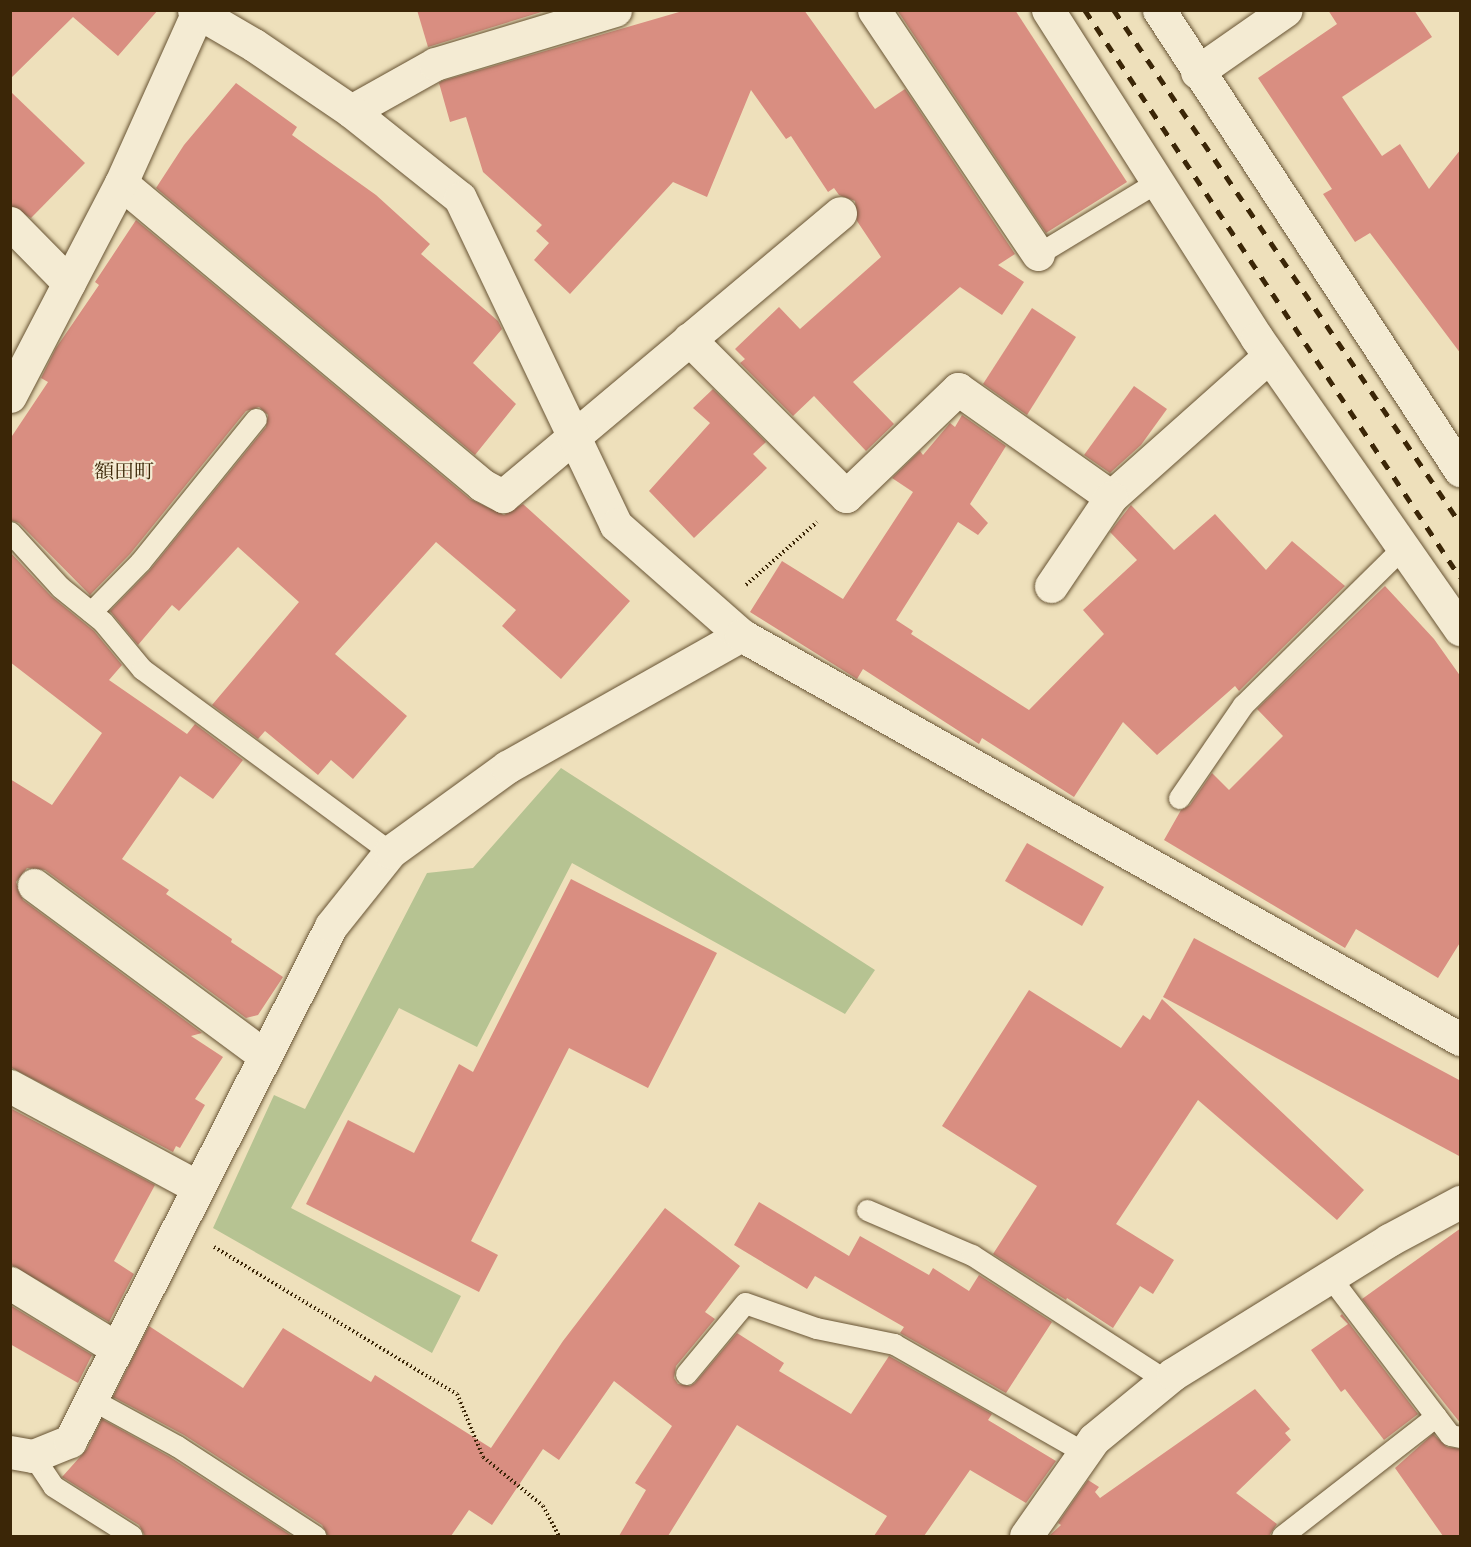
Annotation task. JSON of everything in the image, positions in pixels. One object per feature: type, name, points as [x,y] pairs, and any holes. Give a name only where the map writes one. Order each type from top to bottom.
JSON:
[{"type":"street","points":[[351,111],[435,64],[615,10]]},
{"type":"street","points":[[874,10],[1038,254]]},
{"type":"street","points":[[1048,10],[1269,356],[1461,629]]},
{"type":"street","points":[[1159,10],[1197,72],[1459,462]]},
{"type":"street","points":[[1197,72],[1286,10]]},
{"type":"street","points":[[10,396],[121,183],[196,12],[254,45],[351,111],[460,198],[616,525],[741,635],[1116,849],[1461,1039]]},
{"type":"street","points":[[121,183],[482,485],[503,496],[840,213]]},
{"type":"street","points":[[10,223],[69,283]]},
{"type":"street","points":[[689,339],[846,496],[958,389],[1111,497]]},
{"type":"street","points":[[1051,586],[1111,497],[1269,356]]},
{"type":"street","points":[[22,1454],[70,1441],[196,1186],[331,926],[390,852],[507,767],[741,635]]},
{"type":"street","points":[[34,885],[264,1055]]},
{"type":"street","points":[[10,1086],[196,1186]]},
{"type":"street","points":[[1026,1536],[1094,1439],[1165,1380],[1330,1277],[1461,1202]]},
{"type":"street","points":[[10,1282],[116,1348]]},
{"type":"lane","points":[[1038,254],[1157,182]]},
{"type":"lane","points":[[92,612],[140,562],[256,419]]},
{"type":"lane","points":[[10,532],[60,587],[92,612],[142,669],[390,852]]},
{"type":"lane","points":[[1179,798],[1243,705],[1403,547]]},
{"type":"lane","points":[[867,1210],[972,1255],[1165,1380]]},
{"type":"lane","points":[[1330,1277],[1450,1435],[1461,1437]]},
{"type":"lane","points":[[686,1374],[745,1303],[816,1328],[894,1344],[1085,1453]]},
{"type":"lane","points":[[91,1399],[177,1446],[315,1536]]},
{"type":"lane","points":[[1282,1536],[1436,1416]]},
{"type":"lane","points":[[22,1454],[53,1486],[132,1536]]},
{"type":"path","points":[[737,593],[846,496]]},
{"type":"path","points":[[177,1224],[457,1394],[483,1457],[543,1506],[559,1536]]},
{"type":"green space","points":[[561,768],[875,970],[845,1014],[572,863],[477,1047],[399,1008],[291,1208],[461,1296],[432,1353],[213,1228],[274,1095],[305,1109],[427,873],[473,868]]},
{"type":"building","points":[[10,10],[158,10],[118,56],[73,17],[10,79]]},
{"type":"building","points":[[417,10],[548,10],[428,47]]},
{"type":"building","points":[[686,10],[804,10],[875,109],[905,89],[1015,254],[998,265],[1024,282],[1002,315],[960,287],[853,382],[894,424],[866,451],[814,396],[793,416],[740,363],[745,359],[735,349],[779,307],[800,329],[881,257],[857,221],[855,201],[839,195],[834,188],[828,192],[791,136],[786,139],[751,90],[707,197],[673,182],[570,294],[534,260],[549,243],[536,231],[542,225],[483,172],[466,117],[450,122],[439,83],[442,81]]},
{"type":"building","points":[[897,10],[1015,10],[1127,182],[1046,233]]},
{"type":"building","points":[[1328,10],[1414,10],[1432,37],[1342,97],[1382,156],[1400,144],[1429,189],[1461,149],[1461,354],[1370,233],[1355,242],[1323,194],[1332,189],[1258,78],[1337,24]]},
{"type":"building","points":[[236,83],[297,127],[292,135],[376,195],[430,244],[421,254],[498,321],[502,329],[473,363],[516,404],[475,455],[156,188],[184,145]]},
{"type":"building","points":[[10,91],[85,163],[31,218],[10,205]]},
{"type":"building","points":[[136,220],[470,499],[504,515],[523,504],[630,601],[561,679],[502,626],[516,610],[436,542],[335,654],[407,716],[353,779],[331,760],[318,775],[265,731],[258,739],[212,705],[299,602],[238,547],[179,611],[172,605],[138,645],[110,611],[150,570],[266,427],[268,415],[259,407],[246,411],[130,554],[90,595],[19,523],[10,520],[10,439],[48,382],[41,378],[56,348],[99,285],[95,282]]},
{"type":"building","points":[[1032,308],[1076,337],[1027,415],[983,384]]},
{"type":"building","points":[[1134,386],[1167,409],[1141,445],[1110,473],[1084,455]]},
{"type":"building","points":[[713,389],[766,442],[753,454],[767,468],[694,538],[649,491],[710,423],[693,408]]},
{"type":"building","points":[[962,415],[1006,446],[970,504],[988,523],[978,535],[958,522],[896,620],[913,631],[911,634],[1029,710],[1104,634],[1083,610],[1137,560],[1110,532],[1131,505],[1174,550],[1215,514],[1266,570],[1292,541],[1345,586],[1239,691],[1235,686],[1157,755],[1123,722],[1074,797],[982,738],[979,744],[863,669],[857,679],[750,612],[782,561],[843,599],[913,492],[892,478],[920,451],[923,455],[950,423],[955,427]]},
{"type":"building","points":[[10,552],[51,596],[94,631],[122,665],[109,680],[187,734],[195,724],[243,760],[213,799],[180,776],[122,859],[169,890],[166,894],[283,977],[258,1015],[246,1018],[45,870],[27,868],[16,882],[23,900],[202,1033],[191,1036],[223,1057],[195,1099],[205,1105],[180,1148],[176,1146],[173,1152],[10,1067],[10,779],[52,805],[102,733],[10,662]]},
{"type":"building","points":[[1385,586],[1434,639],[1461,677],[1461,941],[1438,978],[1356,929],[1345,948],[1164,840],[1181,810],[1190,805],[1212,773],[1229,790],[1283,736],[1257,709]]},
{"type":"building","points":[[1027,843],[1104,887],[1082,926],[1005,881]]},
{"type":"building","points":[[571,879],[717,953],[648,1088],[569,1048],[471,1241],[498,1255],[479,1292],[306,1204],[348,1120],[414,1153],[459,1064],[473,1072]]},
{"type":"building","points":[[1194,938],[1461,1081],[1461,1157],[1163,997]]},
{"type":"building","points":[[1029,990],[1121,1048],[1143,1015],[1150,1020],[1162,999],[1364,1190],[1337,1220],[1198,1100],[1116,1224],[1174,1260],[1153,1294],[1140,1286],[1113,1328],[1067,1298],[1066,1300],[993,1254],[1037,1186],[942,1126]]},
{"type":"building","points":[[10,1108],[155,1185],[114,1261],[134,1274],[109,1322],[10,1264]]},
{"type":"building","points":[[759,1202],[849,1256],[860,1236],[929,1275],[933,1268],[969,1291],[979,1275],[1052,1322],[1006,1393],[900,1333],[904,1327],[815,1276],[807,1289],[734,1245]]},
{"type":"building","points":[[665,1208],[740,1266],[705,1312],[715,1319],[676,1366],[674,1378],[678,1384],[690,1386],[695,1383],[737,1333],[784,1363],[779,1371],[851,1414],[889,1356],[992,1414],[988,1420],[1056,1461],[1026,1503],[970,1470],[924,1536],[874,1536],[887,1516],[737,1425],[668,1536],[619,1536],[646,1490],[635,1483],[672,1426],[614,1381],[559,1460],[543,1449],[492,1525],[469,1510],[451,1536],[328,1536],[322,1525],[184,1435],[113,1397],[149,1326],[243,1388],[283,1328],[371,1382],[375,1375],[491,1448],[563,1341]]},
{"type":"building","points":[[1461,1228],[1461,1424],[1362,1299]]},
{"type":"building","points":[[10,1305],[92,1355],[78,1383],[10,1344]]},
{"type":"building","points":[[1342,1314],[1418,1414],[1384,1440],[1345,1389],[1341,1392],[1311,1350],[1348,1324],[1340,1316]]},
{"type":"building","points":[[1255,1389],[1290,1429],[1285,1433],[1291,1440],[1236,1493],[1277,1524],[1269,1536],[1049,1536],[1061,1525],[1058,1523],[1088,1480],[1099,1487],[1095,1492],[1100,1498]]},
{"type":"building","points":[[102,1419],[170,1457],[292,1536],[145,1536],[139,1525],[62,1477],[87,1449]]},
{"type":"building","points":[[1433,1434],[1447,1447],[1461,1449],[1461,1536],[1443,1536],[1395,1468]]},
{"type":"railway","points":[[1085,10],[1460,577]]},
{"type":"railway","points":[[1114,10],[1460,523]]},
{"type":"district","name":"額田町","points":[[124,471]]}]
